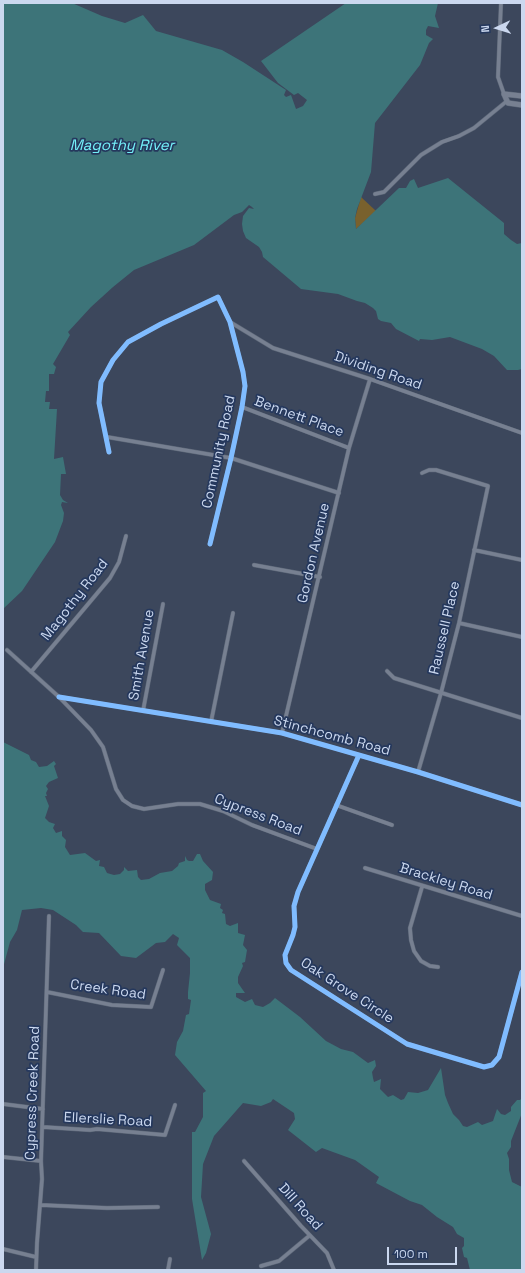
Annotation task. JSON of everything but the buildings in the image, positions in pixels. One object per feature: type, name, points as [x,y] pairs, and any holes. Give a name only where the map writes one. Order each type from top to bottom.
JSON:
[{"type":"street","points":[[501,3],[499,83],[507,101],[512,104],[522,105]]},
{"type":"street","points":[[504,94],[522,96]]},
{"type":"street","points":[[375,194],[384,192],[421,155],[442,142],[459,136],[474,128],[507,101]]},
{"type":"street","name":"Community Road","points":[[107,436],[98,403],[101,382],[113,360],[128,342],[161,324],[218,297],[230,322],[245,386],[242,408],[231,458],[210,544]]},
{"type":"street","name":"Dividing Road","points":[[230,322],[273,348],[370,379],[522,433]]},
{"type":"street","name":"Gordon Avenue","points":[[282,734],[349,448],[370,379]]},
{"type":"street","name":"Bennett Place","points":[[242,408],[349,448]]},
{"type":"street","points":[[109,452],[107,436],[231,458],[339,493]]},
{"type":"street","name":"Raussell Place","points":[[418,772],[441,693],[459,623],[488,486],[436,470],[429,470],[422,473]]},
{"type":"street","name":"Magothy Road","points":[[31,672],[110,578],[119,562],[126,536]]},
{"type":"street","points":[[474,550],[522,560]]},
{"type":"street","points":[[254,566],[320,577]]},
{"type":"street","name":"Smith Avenue","points":[[143,710],[163,604]]},
{"type":"street","points":[[211,722],[233,613]]},
{"type":"street","points":[[459,623],[522,637]]},
{"type":"street","name":"Cypress Road","points":[[7,650],[91,730],[103,747],[116,789],[123,800],[132,806],[144,809],[178,804],[200,804],[317,849]]},
{"type":"street","points":[[387,671],[394,678],[522,718]]},
{"type":"street","name":"Stinchcomb Road","points":[[59,698],[143,710],[282,734],[418,772],[522,805]]},
{"type":"street","name":"Oak Grove Circle","points":[[358,755],[294,906],[295,927],[289,948],[285,955],[286,963],[291,970],[407,1044],[484,1066],[492,1065],[499,1057],[520,989],[522,972]]},
{"type":"street","points":[[336,805],[392,825]]},
{"type":"street","name":"Brackley Road","points":[[365,868],[422,887],[522,916]]},
{"type":"street","points":[[422,887],[410,928],[411,940],[414,951],[421,961],[438,968]]},
{"type":"street","name":"Cypress Creek Road","points":[[36,1270],[42,1179],[49,916]]},
{"type":"street","name":"Creek Road","points":[[47,992],[112,1005],[151,1007],[163,970]]},
{"type":"street","points":[[3,1104],[43,1109]]},
{"type":"street","name":"Ellerslie Road","points":[[43,1127],[90,1130],[97,1129],[165,1135],[174,1105]]},
{"type":"street","points":[[3,1157],[42,1161]]},
{"type":"street","name":"Dill Road","points":[[244,1161],[310,1236],[327,1253],[334,1270]]},
{"type":"street","points":[[41,1205],[107,1208],[158,1207]]},
{"type":"street","points":[[261,1266],[279,1260],[310,1236]]},
{"type":"street","points":[[3,1249],[36,1257]]},
{"type":"street","points":[[168,1270],[170,1259]]},
{"type":"shaded area","points":[[361,197],[376,211],[356,229],[355,218]]},
{"type":"water","name":"Magothy River","points":[[3,3],[72,3],[102,16],[125,23],[143,15],[156,31],[222,50],[243,62],[286,90],[284,95],[286,97],[291,95],[296,109],[303,106],[307,100],[298,93],[294,95],[278,83],[261,61],[346,3],[438,3],[435,16],[439,28],[428,26],[426,35],[433,39],[429,43],[420,65],[375,123],[371,172],[357,209],[355,218],[356,229],[399,188],[406,188],[410,181],[414,179],[418,188],[448,178],[504,223],[504,234],[517,244],[522,243],[522,369],[507,370],[494,356],[482,349],[450,337],[432,340],[420,339],[419,341],[396,329],[391,323],[378,319],[376,311],[365,303],[338,294],[301,289],[263,257],[259,247],[246,238],[242,224],[243,216],[249,208],[254,209],[249,205],[242,212],[234,215],[194,245],[134,270],[91,307],[68,332],[70,335],[53,364],[56,367],[54,374],[49,374],[49,391],[46,391],[45,402],[50,402],[49,409],[57,409],[54,459],[63,457],[66,474],[61,474],[60,495],[63,500],[68,503],[62,502],[61,505],[64,513],[63,521],[55,542],[22,591],[3,609]]},
{"type":"water","points":[[3,742],[29,755],[31,760],[36,762],[39,767],[47,766],[54,761],[56,764],[54,766],[58,778],[49,782],[46,786],[48,789],[46,793],[47,796],[45,796],[49,806],[45,818],[49,822],[55,824],[53,828],[56,833],[62,831],[62,836],[66,840],[65,847],[70,855],[85,853],[96,861],[100,860],[99,866],[104,867],[107,873],[114,875],[120,874],[124,870],[124,867],[128,871],[137,870],[138,877],[141,880],[149,879],[160,873],[172,871],[178,866],[179,863],[185,861],[185,856],[187,860],[193,861],[197,854],[200,854],[203,861],[213,872],[212,880],[205,884],[205,890],[210,900],[221,904],[220,908],[223,910],[222,913],[225,914],[226,924],[230,926],[238,923],[238,933],[245,935],[243,945],[247,950],[245,962],[242,963],[243,966],[238,977],[238,983],[245,993],[236,993],[236,997],[245,1002],[252,999],[255,1005],[263,1007],[275,998],[300,1017],[326,1041],[341,1049],[353,1052],[368,1063],[375,1060],[376,1066],[372,1072],[374,1082],[381,1079],[380,1089],[388,1097],[393,1095],[401,1100],[404,1099],[408,1092],[418,1093],[428,1090],[441,1068],[445,1095],[448,1103],[453,1114],[463,1126],[467,1127],[478,1122],[482,1125],[493,1121],[497,1109],[501,1114],[505,1115],[511,1111],[511,1107],[517,1100],[522,1098],[522,1113],[511,1141],[511,1147],[507,1153],[512,1182],[522,1187],[522,1270],[470,1270],[467,1258],[464,1257],[462,1248],[464,1246],[464,1238],[457,1234],[453,1227],[422,1205],[410,1201],[376,1183],[379,1177],[355,1160],[322,1148],[316,1152],[288,1130],[295,1119],[294,1113],[273,1099],[271,1102],[261,1106],[243,1103],[214,1136],[203,1164],[201,1197],[211,1234],[206,1253],[202,1260],[192,1199],[192,1132],[195,1132],[203,1117],[203,1093],[206,1091],[175,1055],[177,1042],[183,1031],[186,1015],[189,1014],[191,1000],[188,999],[190,958],[177,945],[179,938],[173,934],[165,942],[156,943],[136,958],[121,956],[99,933],[83,932],[76,925],[53,910],[41,908],[22,910],[17,930],[10,942],[3,968]]},
{"type":"cycle path","points":[[109,452],[99,403],[101,382],[113,360],[128,342],[161,324],[218,297],[230,322],[243,372],[245,386],[231,458],[210,544]]},
{"type":"cycle path","points":[[59,697],[282,733],[418,772],[522,805]]},
{"type":"cycle path","points":[[359,755],[298,892],[294,906],[295,927],[285,955],[286,963],[291,970],[407,1044],[484,1067],[492,1065],[499,1057],[522,972]]}]
